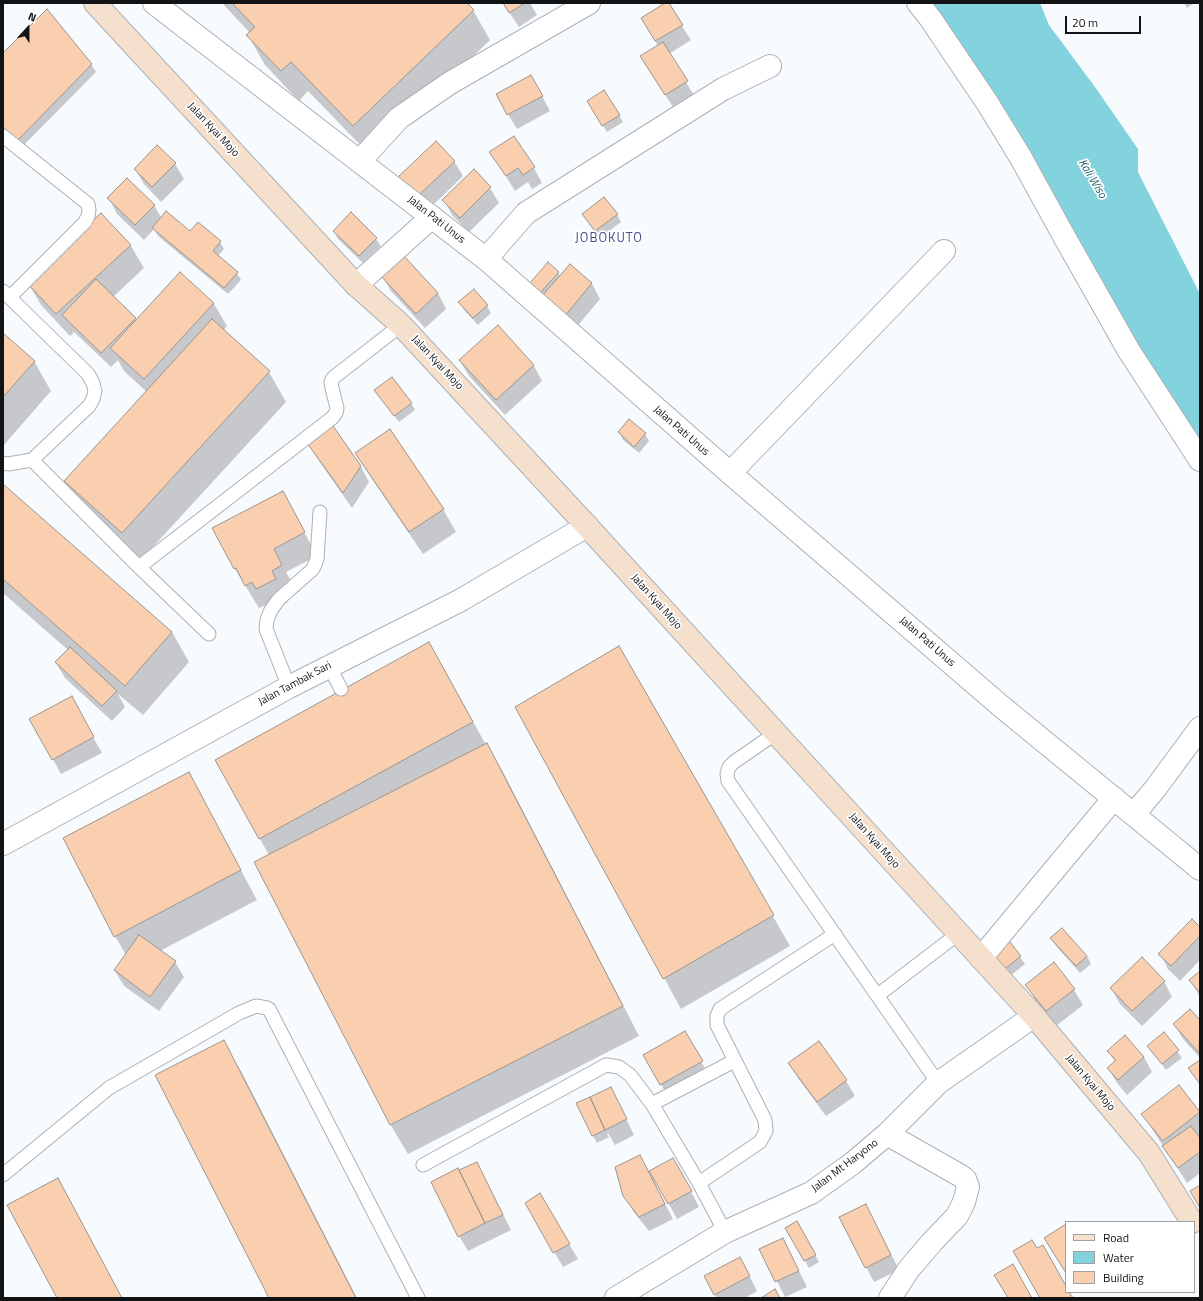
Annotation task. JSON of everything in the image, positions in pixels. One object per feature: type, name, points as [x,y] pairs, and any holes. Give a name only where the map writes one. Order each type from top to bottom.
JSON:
[{"type":"main road","name":"Jalan Kyai Mojo","points":[[95,3],[356,285],[401,324],[1034,1016],[1149,1153],[1191,1221]]},
{"type":"street","name":"Jalan Pati Unus","points":[[154,3],[486,259],[730,473],[1002,707],[1200,869]]},
{"type":"street","points":[[360,161],[399,118],[450,83],[589,3]]},
{"type":"street","points":[[918,3],[930,18],[988,104],[1021,158],[1130,351],[1200,460]]},
{"type":"street","points":[[486,259],[526,213],[723,89],[770,66]]},
{"type":"street","points":[[356,285],[432,217]]},
{"type":"street","points":[[730,473],[944,251]]},
{"type":"street","name":"Jalan Tambak Sari","points":[[3,844],[290,686],[461,600],[587,526]]},
{"type":"street","points":[[1134,814],[1155,789],[1200,728]]},
{"type":"street","points":[[981,958],[1114,798]]},
{"type":"street","name":"Jalan Mt Haryono","points":[[625,1296],[725,1232],[811,1193],[853,1163],[887,1134],[938,1083],[1034,1016]]},
{"type":"street","points":[[887,1134],[961,1176],[965,1179],[968,1187],[964,1202],[957,1216],[914,1263],[890,1298]]},
{"type":"lane","points":[[3,136],[88,204],[88,216],[84,222],[6,294],[88,374],[94,383],[95,391],[89,406],[32,460],[8,464],[3,463]]},
{"type":"lane","points":[[138,567],[332,418],[336,413],[337,408],[331,382],[333,378],[401,324]]},
{"type":"lane","points":[[32,460],[138,567],[209,634]]},
{"type":"lane","points":[[290,686],[266,629],[267,620],[271,610],[279,599],[313,569],[318,560],[320,512]]},
{"type":"lane","points":[[329,666],[342,689]]},
{"type":"lane","points":[[776,733],[734,762],[729,768],[727,774],[728,781],[938,1083]]},
{"type":"lane","points":[[878,995],[959,933]]},
{"type":"lane","points":[[699,1183],[760,1142],[766,1131],[765,1120],[717,1025],[716,1016],[720,1009],[835,934]]},
{"type":"lane","points":[[3,1175],[109,1088],[240,1013],[256,1006],[267,1008],[269,1009],[418,1298]]},
{"type":"lane","points":[[652,1104],[734,1061]]},
{"type":"lane","points":[[424,1165],[606,1065],[619,1067],[630,1075],[652,1104],[699,1183],[725,1232]]},
{"type":"water","name":"Kali Wiso","points":[[924,3],[1040,3],[1049,25],[1095,87],[1138,149],[1138,172],[1200,294],[1200,453]]},
{"type":"building","points":[[232,3],[467,3],[474,10],[353,126],[291,62],[281,71],[246,35],[255,27]]},
{"type":"building","points":[[503,3],[525,3],[509,13]]},
{"type":"building","points":[[665,3],[669,3],[683,25],[655,41],[641,18]]},
{"type":"building","points":[[47,9],[92,64],[18,140],[3,127],[3,53]]},
{"type":"building","points":[[663,42],[688,81],[665,95],[640,56]]},
{"type":"building","points":[[531,75],[543,96],[507,115],[496,94]]},
{"type":"building","points":[[604,90],[620,115],[602,126],[587,101]]},
{"type":"building","points":[[514,136],[535,167],[523,175],[518,168],[506,176],[489,152]]},
{"type":"building","points":[[436,141],[455,161],[417,197],[398,177]]},
{"type":"building","points":[[157,145],[176,163],[152,187],[134,169]]},
{"type":"building","points":[[474,169],[491,187],[460,218],[442,200]]},
{"type":"building","points":[[127,178],[155,205],[135,225],[107,198]]},
{"type":"building","points":[[604,197],[618,214],[595,231],[582,214]]},
{"type":"building","points":[[166,211],[190,231],[198,222],[221,241],[213,251],[238,272],[224,288],[152,228]]},
{"type":"building","points":[[351,212],[377,238],[359,256],[333,231]]},
{"type":"building","points":[[101,213],[131,245],[56,314],[26,282]]},
{"type":"building","points":[[403,255],[438,293],[416,314],[381,276]]},
{"type":"building","points":[[548,262],[559,272],[540,293],[529,284]]},
{"type":"building","points":[[570,264],[592,283],[565,316],[542,296]]},
{"type":"building","points":[[180,272],[214,303],[144,379],[110,348]]},
{"type":"building","points":[[96,279],[136,318],[101,353],[62,315]]},
{"type":"building","points":[[474,289],[488,305],[473,318],[458,302]]},
{"type":"building","points":[[212,319],[270,371],[122,533],[64,481]]},
{"type":"building","points":[[498,325],[534,365],[496,400],[459,360]]},
{"type":"building","points":[[3,333],[35,361],[3,397]]},
{"type":"building","points":[[392,377],[412,403],[394,416],[374,390]]},
{"type":"building","points":[[629,419],[646,433],[634,447],[618,432]]},
{"type":"building","points":[[331,423],[361,466],[343,493],[307,443]]},
{"type":"building","points":[[390,429],[444,509],[409,532],[355,453]]},
{"type":"building","points":[[3,484],[172,632],[125,686],[3,579]]},
{"type":"building","points":[[283,491],[305,532],[274,549],[282,565],[272,571],[276,579],[256,589],[252,582],[245,586],[212,528]]},
{"type":"building","points":[[429,642],[473,722],[259,839],[215,760]]},
{"type":"building","points":[[619,646],[774,915],[663,979],[515,707]]},
{"type":"building","points":[[70,647],[117,691],[102,706],[55,662]]},
{"type":"building","points":[[72,696],[94,737],[52,760],[29,719]]},
{"type":"building","points":[[487,743],[623,1006],[390,1125],[254,862]]},
{"type":"building","points":[[189,772],[241,870],[114,937],[63,838]]},
{"type":"building","points":[[1192,919],[1200,927],[1200,936],[1171,966],[1158,954]]},
{"type":"building","points":[[1062,928],[1087,956],[1076,966],[1050,938]]},
{"type":"building","points":[[139,935],[176,961],[150,997],[114,970]]},
{"type":"building","points":[[1006,937],[1021,956],[1005,969],[989,950]]},
{"type":"building","points":[[1142,957],[1165,981],[1132,1011],[1110,988]]},
{"type":"building","points":[[1054,962],[1075,989],[1046,1011],[1025,985]]},
{"type":"building","points":[[1200,971],[1200,993],[1189,980]]},
{"type":"building","points":[[1190,1009],[1200,1020],[1199,1053],[1173,1024]]},
{"type":"building","points":[[685,1031],[703,1061],[660,1085],[643,1055]]},
{"type":"building","points":[[1164,1032],[1179,1050],[1162,1064],[1147,1046]]},
{"type":"building","points":[[1125,1035],[1144,1057],[1118,1080],[1107,1068],[1116,1060],[1107,1051]]},
{"type":"building","points":[[224,1040],[356,1298],[269,1298],[155,1075]]},
{"type":"building","points":[[819,1041],[847,1080],[817,1102],[788,1063]]},
{"type":"building","points":[[1200,1060],[1200,1084],[1188,1068]]},
{"type":"building","points":[[1179,1085],[1200,1112],[1163,1141],[1141,1114]]},
{"type":"building","points":[[611,1087],[627,1119],[605,1130],[590,1097]]},
{"type":"building","points":[[590,1097],[605,1130],[592,1136],[576,1103]]},
{"type":"building","points":[[1191,1126],[1200,1138],[1200,1152],[1178,1168],[1162,1146]]},
{"type":"building","points":[[640,1155],[665,1204],[639,1217],[623,1196],[615,1167]]},
{"type":"building","points":[[673,1158],[692,1191],[668,1204],[649,1171]]},
{"type":"building","points":[[477,1162],[503,1215],[485,1223],[459,1170]]},
{"type":"building","points":[[458,1168],[485,1223],[458,1237],[431,1182]]},
{"type":"building","points":[[58,1178],[122,1298],[57,1298],[7,1205]]},
{"type":"building","points":[[1200,1185],[1200,1208],[1190,1191]]},
{"type":"building","points":[[540,1193],[570,1244],[553,1253],[525,1203]]},
{"type":"building","points":[[866,1204],[891,1255],[865,1268],[839,1217]]},
{"type":"building","points":[[797,1221],[816,1255],[804,1261],[785,1228]]},
{"type":"building","points":[[1065,1225],[1065,1271],[1044,1238]]},
{"type":"building","points":[[783,1238],[799,1271],[775,1282],[759,1249]]},
{"type":"building","points":[[1032,1240],[1037,1248],[1043,1245],[1065,1284],[1065,1293],[1070,1293],[1073,1298],[1040,1298],[1013,1251]]},
{"type":"building","points":[[740,1257],[750,1276],[714,1295],[704,1276]]},
{"type":"building","points":[[1013,1264],[1032,1298],[1008,1298],[994,1275]]},
{"type":"building","points":[[775,1289],[780,1298],[761,1298]]},
{"type":"district","name":"JOBOKUTO","points":[[609,239]]}]
